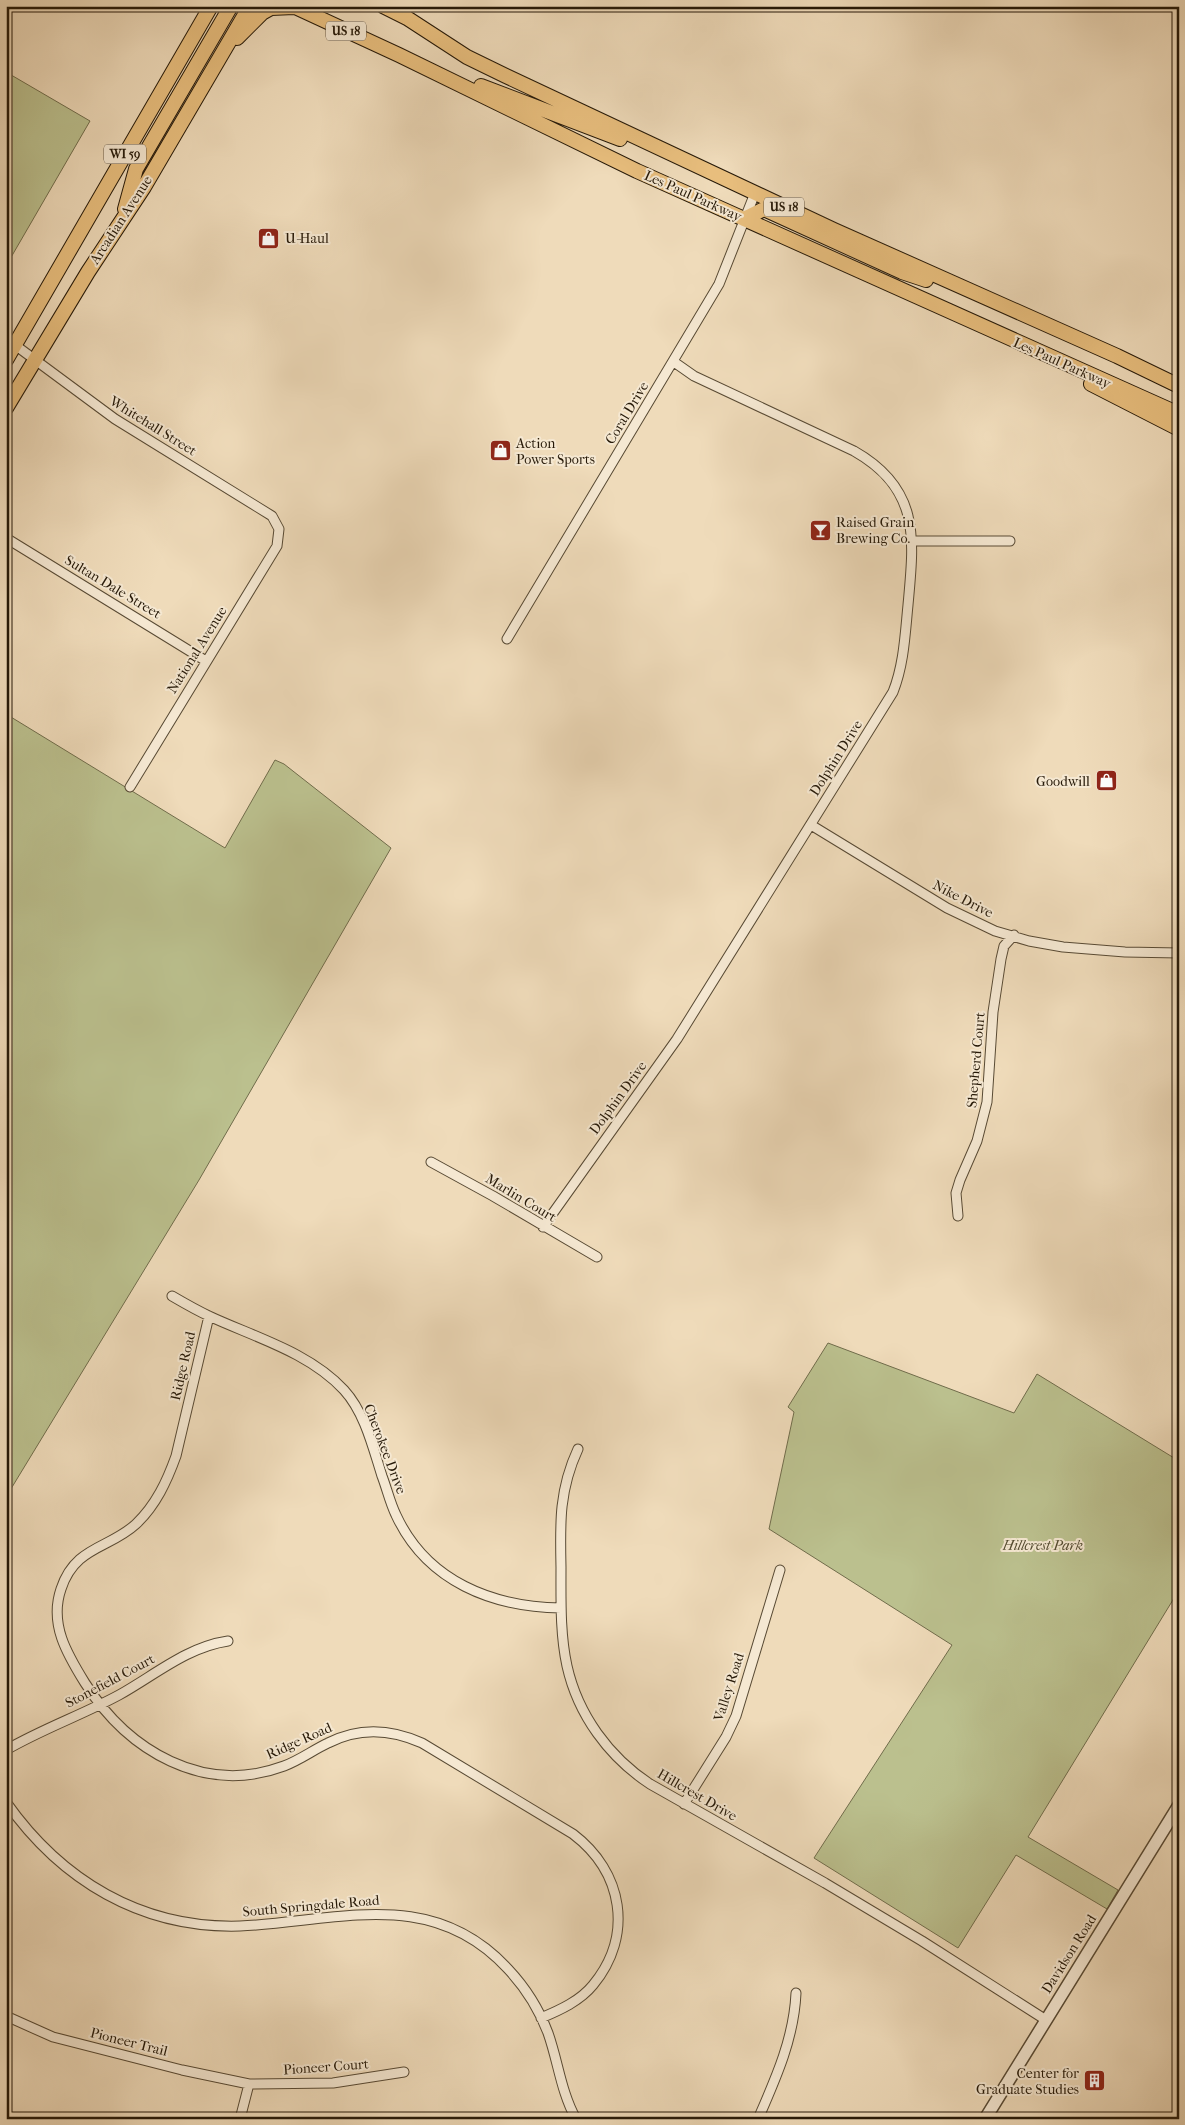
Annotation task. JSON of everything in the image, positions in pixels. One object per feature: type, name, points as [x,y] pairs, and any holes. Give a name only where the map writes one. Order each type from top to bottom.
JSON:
[{"type":"main road","name":"Arcadian Avenue","points":[[6,360],[203,12],[211,6]]},
{"type":"main road","name":"WI 59","points":[[121,221],[136,169],[231,6]]},
{"type":"main road","name":"Arcadian Avenue","points":[[6,408],[88,272],[144,188],[250,6]]},
{"type":"main road","points":[[224,50],[262,13],[271,8],[294,6]]},
{"type":"main road","name":"Les Paul Parkway","points":[[294,6],[637,171],[1179,414]]},
{"type":"main road","name":"Les Paul Parkway","points":[[383,6],[407,18],[466,57],[755,193],[981,297],[1117,356],[1179,386]]},
{"type":"main road","points":[[399,55],[639,147],[659,148]]},
{"type":"main road","points":[[744,219],[756,211],[764,209],[902,272],[981,297]]},
{"type":"main road","points":[[1048,356],[1101,390],[1179,429]]},
{"type":"street","name":"Coral Drive","points":[[507,639],[719,284],[755,193]]},
{"type":"street","name":"Whitehall Street","points":[[15,345],[36,359],[57,378],[115,419],[272,516],[278,526]]},
{"type":"street","name":"Dolphin Drive","points":[[543,1226],[677,1039],[893,692],[904,656],[913,541],[908,514],[898,492],[887,477],[864,457],[694,376],[674,362]]},
{"type":"street","name":"National Avenue","points":[[130,787],[277,546],[280,537],[278,526]]},
{"type":"street","name":"Sultan Dale Street","points":[[6,538],[206,661]]},
{"type":"street","points":[[913,541],[1010,541]]},
{"type":"street","name":"Nike Drive","points":[[811,825],[955,913],[995,931],[1014,935],[1029,941],[1063,947],[1119,952],[1179,954]]},
{"type":"street","name":"Shepherd Court","points":[[958,1216],[956,1193],[976,1142],[987,1102],[993,1012],[1001,959],[1004,946],[1014,935]]},
{"type":"street","name":"Marlin Court","points":[[431,1162],[596,1257]]},
{"type":"street","name":"Cherokee Drive","points":[[172,1296],[209,1316],[299,1357],[321,1370],[344,1391],[360,1416],[396,1516],[412,1541],[432,1564],[467,1588],[485,1596],[525,1605],[562,1608]]},
{"type":"street","name":"Ridge Road","points":[[209,1316],[176,1456],[162,1490],[145,1514],[135,1524],[84,1556],[74,1566],[61,1588],[57,1614],[60,1634],[77,1670],[101,1704],[126,1733],[149,1750],[170,1762],[214,1774],[251,1773],[278,1768],[307,1756],[326,1743],[355,1734],[383,1731],[422,1743],[573,1834],[594,1852],[612,1881],[618,1906],[617,1936],[607,1965],[593,1986],[576,2000],[541,2018]]},
{"type":"street","name":"Hillcrest Drive","points":[[578,1449],[568,1469],[562,1502],[563,1637],[567,1666],[585,1712],[597,1734],[631,1771],[684,1804],[825,1883],[922,1941],[1046,2020]]},
{"type":"street","name":"Valley Road","points":[[684,1804],[726,1737],[736,1716],[780,1570]]},
{"type":"street","name":"Stonefield Court","points":[[6,1750],[101,1704],[144,1681],[186,1654],[213,1643],[228,1641]]},
{"type":"street","name":"South Springdale Road","points":[[6,1802],[38,1843],[68,1870],[95,1889],[126,1904],[182,1921],[239,1926],[378,1913],[431,1921],[468,1937],[501,1962],[528,1993],[548,2034],[563,2088],[576,2119]]},
{"type":"street","name":"Davidson Road","points":[[985,2119],[1179,1805]]},
{"type":"street","points":[[758,2119],[786,2049],[792,2029],[796,1993]]},
{"type":"street","name":"Pioneer Trail","points":[[6,2016],[61,2039],[182,2070],[249,2084]]},
{"type":"street","name":"Pioneer Court","points":[[249,2084],[333,2084],[404,2072]]},
{"type":"street","points":[[240,2119],[249,2084]]},
{"type":"green space","points":[[6,72],[90,121],[6,266]]},
{"type":"green space","points":[[6,714],[225,848],[275,760],[284,764],[391,848],[199,1180],[6,1497]]},
{"type":"green space","name":"Hillcrest Park","points":[[828,1343],[1014,1413],[1037,1374],[1179,1461],[1179,1590],[1028,1837],[1118,1890],[1107,1909],[1016,1855],[958,1948],[814,1858],[952,1645],[769,1529],[794,1412],[788,1407]]},
{"type":"place","name":"U-Haul","points":[[269,238]]},
{"type":"place","name":"Action Power Sports","points":[[500,451]]},
{"type":"place","name":"Raised Grain Brewing Co.","points":[[820,530]]},
{"type":"place","name":"Goodwill","points":[[1106,781]]},
{"type":"place","name":"Center for Graduate Studies","points":[[1095,2081]]}]
